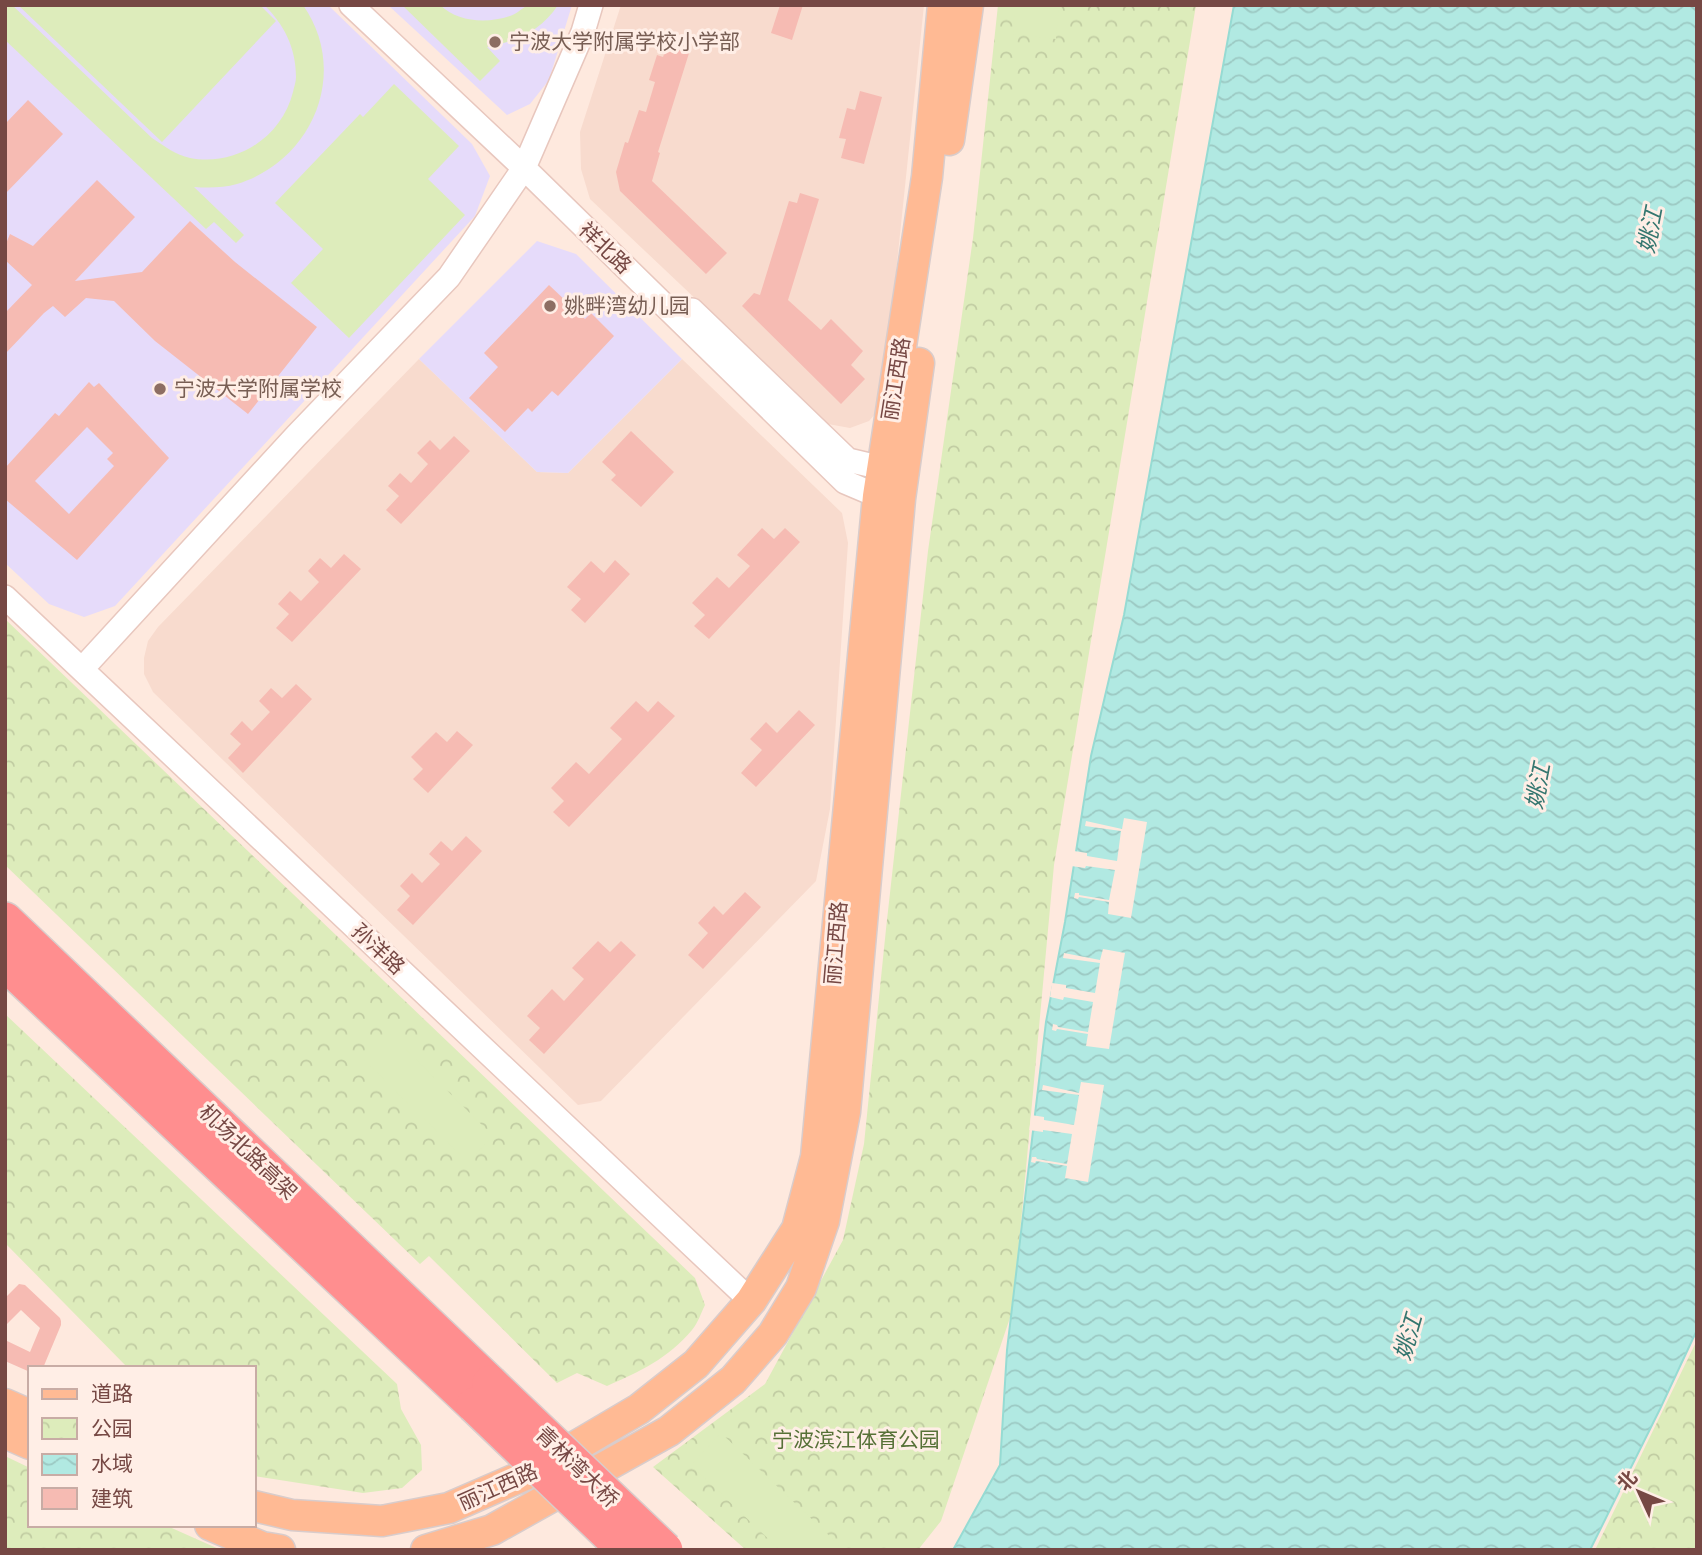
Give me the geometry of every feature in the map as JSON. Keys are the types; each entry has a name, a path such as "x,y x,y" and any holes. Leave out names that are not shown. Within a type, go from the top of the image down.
{"highway":[{"name":"机场北路高架","path":"5,920 482,1394"},
{"name":"机场北路高架","path":"5,963 482,1394"},
{"name":"青林湾大桥","path":"482,1394 625,1550"},
{"name":"青林湾大桥","path":"482,1394 665,1550"}],"main road":[{"name":"丽江西路","path":"256,1506 292,1515 382,1521 449,1508 534,1471 639,1409 696,1364 751,1301 797,1229 816,1157 927,177 943,5"},
{"name":"丽江西路","path":"426,1550 492,1530 668,1431 733,1380 773,1334 801,1288 824,1222 845,1112 891,484 968,5"},
{"path":"5,1404 28,1414"},
{"path":"5,1433 28,1443"},
{"path":"215,1527 262,1547 280,1550"}],"street":[{"name":"祥北路","path":"351,5 527,162 848,460 891,484"},
{"name":"祥北路","path":"368,5 527,162"},
{"path":"82,669 296,436 449,277 527,162 583,32 591,5"},
{"name":"孙洋路","path":"5,597 751,1301"}],"shaded area":[{"name":"宁波大学附属学校","path":"5,5 328,5 472,144 490,176 475,216 115,606 84,617 49,604 5,563"},
{"name":"宁波大学附属学校小学部","path":"388,5 572,5 549,80 530,104 507,115"},
{"path":"621,5 924,5 882,406 869,421 850,428 828,424 590,199 581,169 580,132"},
{"name":"姚畔湾幼儿园","path":"537,241 576,254 682,359 568,473 537,472 419,359"},
{"path":"419,359 537,472 568,473 682,359 842,513 848,543 830,809 816,881 601,1101 578,1105 153,692 144,674 148,641 158,627"}],"green space":[{"path":"5,5 12,5 152,138 180,155 207,160 240,153 268,135 279,123 296,79 294,56 288,37 264,5 303,5 317,31 323,58 323,85 316,111 304,135 286,156 264,172 237,184 194,187 244,235 236,243 214,222 206,229 5,40"},
{"path":"18,5 260,5 276,21 162,142"},
{"path":"402,5 440,5 455,15 482,21 510,16 529,5 558,5 544,22 527,34 487,47 500,61 480,81"},
{"name":"宁波滨江体育公园","path":"998,5 1196,5 1054,865 1013,1309 941,1521 918,1550 746,1550 653,1467 765,1384 843,1240 864,1144 928,551 973,238"},
{"path":"1016,5 1059,5 1056,39 1013,34"},
{"path":"394,84 459,146 428,179 465,215 349,338 291,283 323,249 275,203 360,114 363,117"},
{"path":"5,619 695,1278 705,1305 692,1330 674,1349 653,1363 607,1386 577,1373 557,1383 429,1256 420,1264 5,865"},
{"path":"5,1014 397,1384 401,1409 421,1445 422,1470 402,1488 363,1493 256,1476 256,1366 126,1366 5,1243"},
{"path":"390,1034 493,1136 468,1162 364,1060"},
{"path":"1697,1340 1697,1550 1595,1550"},
{"path":"721,1433 839,1545 835,1550 780,1550 691,1465"},
{"path":"5,1456 28,1467 28,1527 169,1527 221,1550 5,1550"}],"water":[{"name":"姚江","path":"1234,5 1697,5 1697,1330 1590,1550 953,1550 1000,1465 1007,1350 1046,1022 1091,756 1124,615"}],"pier":[{"path":"1124,818 1147,822 1131,918 1108,914 1109,902 1074,898 1075,893 1079,893 1109,900 1115,870 1071,866 1074,851 1117,861 1121,831 1085,826 1086,821 1122,829"},
{"path":"1103,949 1125,953 1109,1049 1086,1046 1088,1034 1052,1030 1053,1024 1088,1032 1093,1002 1050,997 1052,983 1095,993 1100,963 1063,958 1064,953 1100,960"},
{"path":"1081,1082 1104,1085 1088,1182 1065,1178 1067,1166 1031,1162 1032,1157 1036,1157 1067,1164 1072,1134 1029,1130 1031,1115 1074,1125 1079,1095 1042,1090 1043,1085 1079,1093"}],"building":[{"path":"780,5 803,5 792,40 771,33"},
{"path":"668,43 690,50 658,152 660,153 652,181 727,253 706,274 620,191 616,172 639,110 646,112 655,82 649,80 657,55 663,57"},
{"path":"860,91 882,97 864,164 841,158 846,139 839,138 847,108 855,110"},
{"path":"28,100 63,134 5,194 5,124"},
{"path":"97,180 135,217 75,281 142,272 190,221 235,262 317,327 248,414 155,341 114,301 86,298 65,317 53,306 5,354 5,313 32,285 5,260 5,246 10,234 33,246"},
{"path":"800,193 819,199 788,300 821,330 831,319 863,351 851,365 865,379 841,404 742,306 754,293 760,295 789,201 797,203"},
{"path":"549,285 585,319 591,313 614,336 558,396 552,391 532,412 528,408 505,432 469,398 498,367 484,353"},
{"path":"89,382 94,387 99,383 169,458 77,560 5,499 5,468 55,413 59,416","holes":["87,427 113,453 107,459 114,466 69,514 35,481"]},
{"path":"631,431 674,472 641,507 611,480 616,475 602,462"},
{"path":"454,436 470,451 401,524 386,510 399,496 388,486 400,473 411,483 428,464 417,453 430,440 440,450"},
{"path":"762,528 774,539 785,528 800,542 709,639 694,626 705,615 692,603 717,577 729,588 750,566 737,555"},
{"path":"344,554 361,569 292,642 276,628 289,614 278,604 290,591 301,601 319,582 308,571 320,558 331,568"},
{"path":"615,560 630,574 585,623 571,610 581,599 567,587 591,561 604,573"},
{"path":"296,684 312,699 243,773 228,758 241,744 230,734 242,721 252,731 270,712 259,701 271,688 282,698"},
{"path":"636,701 648,712 658,701 675,716 569,827 553,812 564,801 551,788 576,762 589,774 622,739 610,728"},
{"path":"799,710 815,725 756,787 741,773 762,750 750,739 766,722 777,733"},
{"path":"457,731 473,745 428,793 413,779 423,769 411,757 436,732 447,742"},
{"path":"466,836 482,851 413,925 397,910 410,896 400,886 412,873 422,883 440,864 429,854 441,841 452,851"},
{"path":"745,892 761,907 703,969 688,955 708,933 698,923 714,906 723,915"},
{"path":"598,941 610,952 621,941 636,955 544,1054 529,1040 540,1028 527,1016 552,989 564,1001 584,979 572,968"},
{"path":"19,1284 25,1285 60,1318 61,1325 44,1366 28,1366 28,1371 5,1361 5,1340 30,1352 40,1328 21,1310 5,1326 5,1298"}],"place":[{"name":"宁波大学附属学校小学部","path":"495,42"},
{"name":"姚畔湾幼儿园","path":"550,306"},
{"name":"宁波大学附属学校","path":"160,389"}]}
